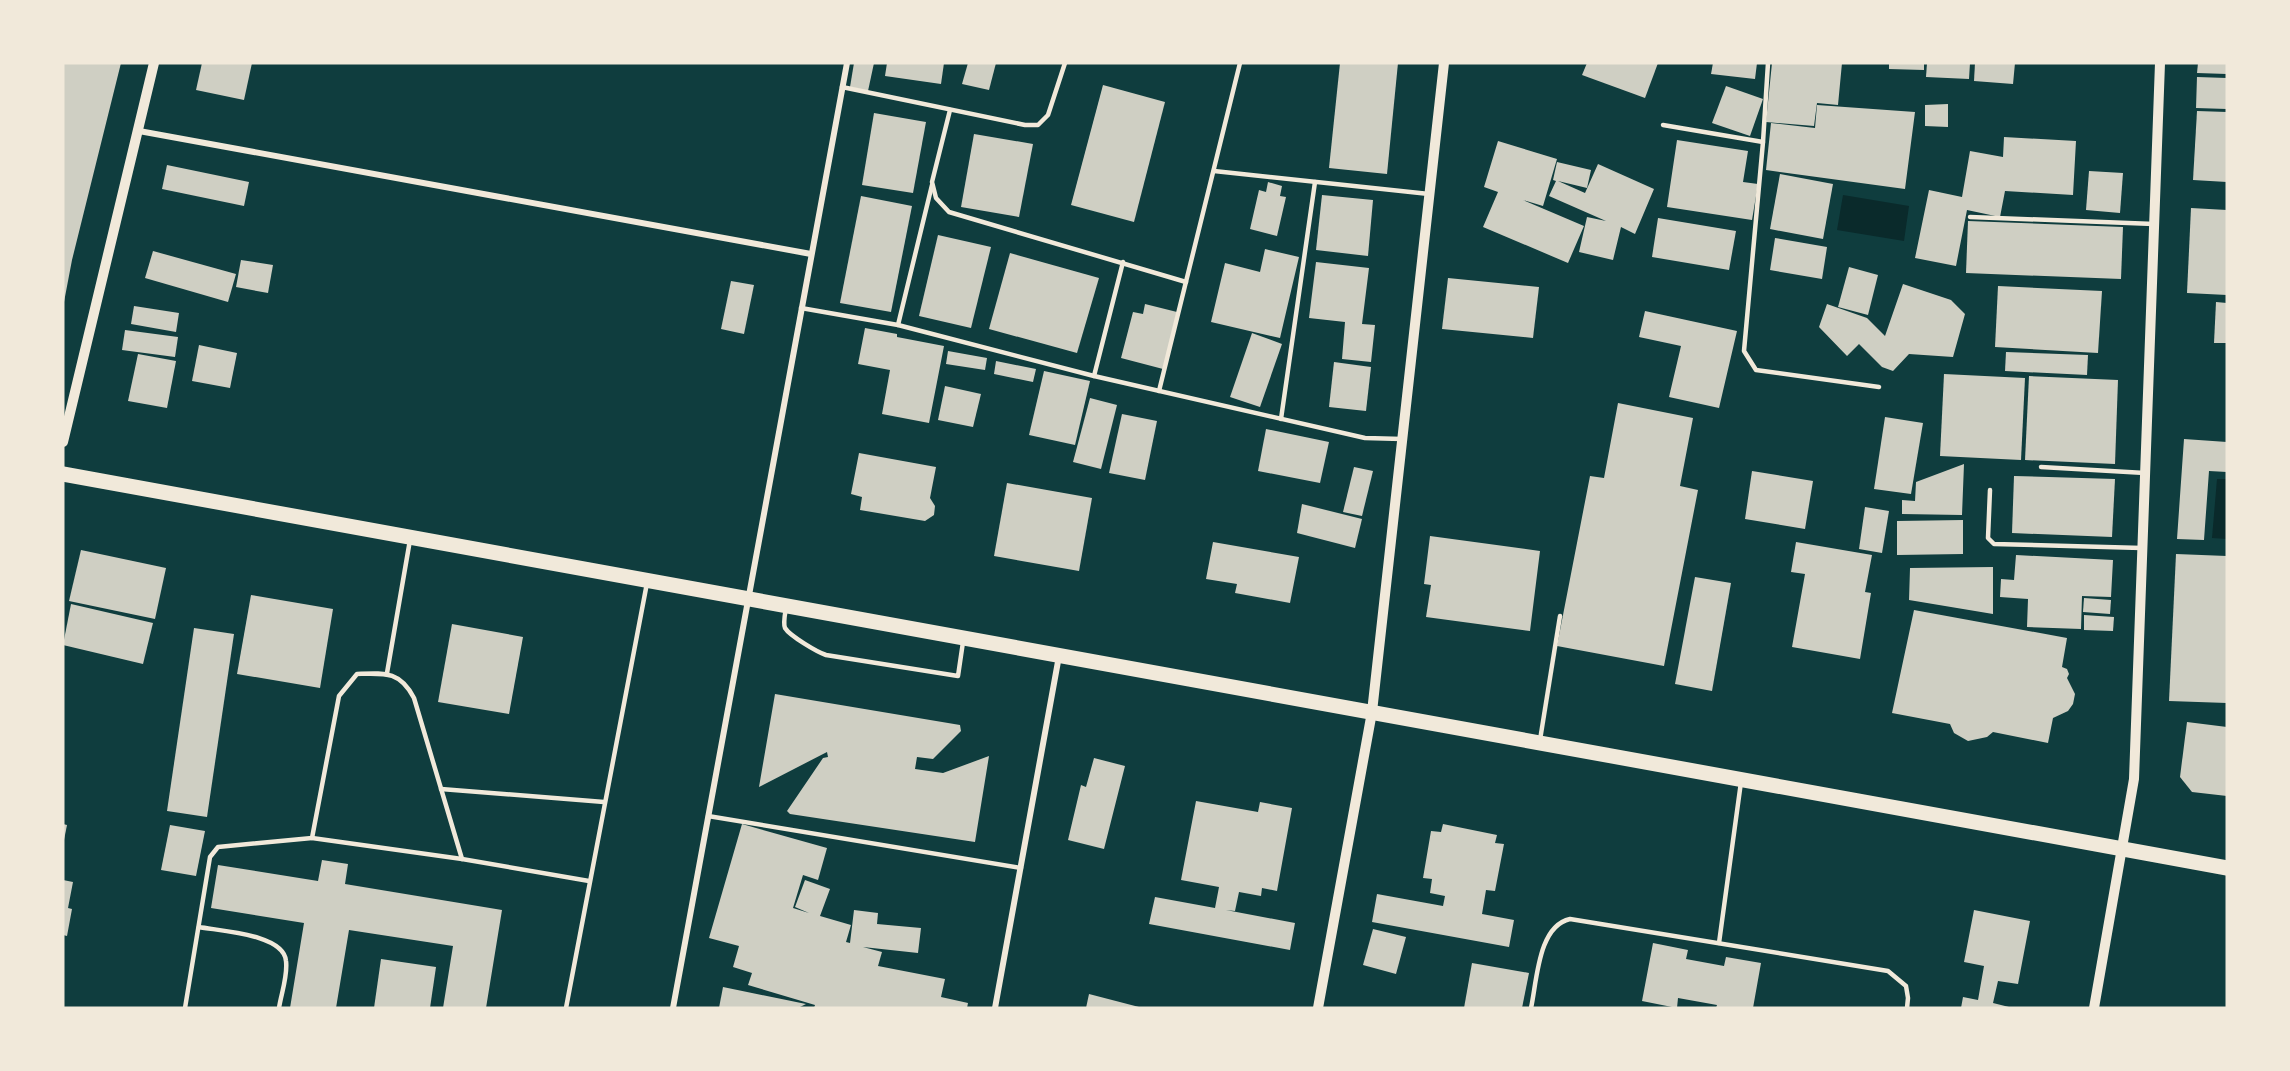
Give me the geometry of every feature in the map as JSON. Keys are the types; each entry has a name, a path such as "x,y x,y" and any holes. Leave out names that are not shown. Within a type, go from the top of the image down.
{"main road":[{"path":"63,474 2227,868"}],"street":[{"path":"63,442 154,63"},
{"path":"673,1008 847,63"},
{"path":"1318,1008 1372,712 1444,63"},
{"path":"2094,1008 2134,779 2160,63"},
{"path":"139,131 811,254"},
{"path":"995,1008 1059,655"}],"lane":[{"path":"842,87 1025,125 1038,125 1048,115 1065,63"},
{"path":"1159,391 1240,63"},
{"path":"1768,63 1744,351 1756,370 1879,387"},
{"path":"898,325 950,110"},
{"path":"1663,125 1763,142"},
{"path":"1214,171 1430,194"},
{"path":"932,182 936,198 949,213 1186,282"},
{"path":"1281,419 1315,182"},
{"path":"1970,217 2154,224"},
{"path":"1094,376 1123,262"},
{"path":"801,309 898,325 1094,376 1365,438 1402,439"},
{"path":"2041,467 2145,473"},
{"path":"1990,490 1988,538 1994,544 2142,548"},
{"path":"387,673 411,537"},
{"path":"566,1008 647,580"},
{"path":"786,606 784,624 787,630 816,651 826,655 958,676 964,638"},
{"path":"1539,742 1560,616"},
{"path":"312,838 339,696 357,674 387,673 408,684 414,698 462,859"},
{"path":"1719,943 1742,779"},
{"path":"441,789 604,802"},
{"path":"708,816 1021,868"},
{"path":"185,1008 210,857 218,847 312,838 462,859 590,881"},
{"path":"1531,1008 1543,947 1550,931 1563,920 1570,919 1888,971 1906,986 1908,998 1906,1008"},
{"path":"199,927 265,939 281,950 287,963 279,1008"}],"water":[{"path":"1843,195 1909,206 1904,241 1837,230"},
{"path":"2217,479 2227,479 2227,539 2212,538"}],"building":[{"path":"63,63 121,63 72,260 64,302"},
{"path":"202,63 252,63 244,100 196,90"},
{"path":"854,63 874,63 868,91 850,87"},
{"path":"887,63 944,63 941,84 885,76"},
{"path":"968,63 996,63 989,90 962,84"},
{"path":"1340,63 1398,63 1387,174 1329,168"},
{"path":"1587,63 1658,63 1645,98 1582,75"},
{"path":"1713,63 1757,63 1755,79 1711,74"},
{"path":"1772,63 1842,63 1838,105 1817,103 1814,126 1766,122"},
{"path":"1889,63 1924,63 1924,70 1889,69"},
{"path":"1927,63 1970,63 1969,79 1926,77"},
{"path":"1975,63 2015,63 2013,84 1974,81"},
{"path":"2198,63 2227,63 2227,74 2197,73"},
{"path":"2197,77 2227,78 2227,109 2196,108"},
{"path":"1103,85 1165,102 1134,222 1071,205"},
{"path":"1726,86 1763,99 1750,136 1712,123"},
{"path":"1948,104 1948,127 1925,126 1925,105"},
{"path":"1817,105 1915,112 1905,189 1766,170 1771,123 1815,128"},
{"path":"2197,111 2227,112 2227,182 2193,180"},
{"path":"874,113 926,122 913,193 862,185"},
{"path":"974,134 1033,144 1019,217 961,207"},
{"path":"2004,137 2076,141 2073,195 2005,191 2000,217 1967,210 1956,266 1915,258 1929,190 1962,197 1970,151 2003,157"},
{"path":"1677,140 1748,151 1743,182 1758,184 1752,220 1667,207"},
{"path":"1498,141 1557,159 1543,206 1523,200 1584,226 1568,263 1483,227 1498,192 1484,187"},
{"path":"1557,162 1591,170 1587,188 1558,181 1585,193 1598,164 1654,189 1635,234 1621,227 1613,260 1579,252 1587,217 1606,221 1549,196 1556,181 1553,180"},
{"path":"167,165 249,182 244,206 162,189"},
{"path":"2089,171 2123,173 2120,213 2086,210"},
{"path":"1780,174 1833,184 1823,239 1770,229"},
{"path":"1268,182 1282,186 1280,196 1286,197 1277,236 1250,229 1259,190 1266,192"},
{"path":"1322,195 1373,200 1368,256 1316,250"},
{"path":"861,196 912,206 891,312 840,303"},
{"path":"2191,208 2227,210 2227,295 2187,293"},
{"path":"1658,218 1736,231 1729,270 1652,257"},
{"path":"1968,221 2123,227 2121,279 1966,273"},
{"path":"938,235 991,247 971,328 919,316"},
{"path":"1775,238 1827,247 1822,279 1770,270"},
{"path":"1265,249 1299,257 1280,338 1211,322 1225,263 1260,272"},
{"path":"153,251 236,274 228,302 145,278"},
{"path":"1010,253 1099,278 1077,353 989,329"},
{"path":"241,260 273,265 268,293 236,287"},
{"path":"1316,262 1369,268 1362,324 1375,325 1371,362 1342,359 1345,322 1309,318"},
{"path":"1849,267 1878,275 1868,315 1838,307"},
{"path":"1448,278 1539,287 1533,338 1442,329"},
{"path":"731,281 754,285 744,334 721,329"},
{"path":"1903,284 1951,300 1965,314 1953,357 1909,354 1893,371 1882,367 1859,344 1847,356 1819,327 1827,304 1867,318 1885,336"},
{"path":"1998,286 2102,291 2098,353 1995,347"},
{"path":"2216,302 2227,303 2227,343 2214,343"},
{"path":"1145,304 1177,312 1163,369 1121,358 1133,312 1143,314"},
{"path":"134,306 179,313 176,332 131,324"},
{"path":"1645,311 1737,331 1719,408 1669,397 1681,346 1639,337"},
{"path":"865,328 944,346 929,423 882,414 890,370 858,364"},
{"path":"125,330 178,337 175,357 122,350"},
{"path":"1252,333 1282,344 1260,407 1230,397"},
{"path":"199,345 237,353 230,388 192,381"},
{"path":"948,351 987,358 985,370 946,364"},
{"path":"2006,352 2088,355 2087,375 2005,371"},
{"path":"138,354 176,361 167,408 128,401"},
{"path":"996,361 1036,369 1033,382 994,374"},
{"path":"1334,362 1371,367 1366,411 1329,407"},
{"path":"1044,371 1090,381 1075,445 1029,435"},
{"path":"1944,374 2025,378 2021,460 1940,456"},
{"path":"2029,376 2118,380 2115,464 2025,460"},
{"path":"945,386 981,394 973,427 938,420"},
{"path":"1090,398 1117,405 1101,469 1073,462"},
{"path":"1618,403 1693,418 1680,486 1698,490 1664,666 1557,646 1590,476 1604,478"},
{"path":"1122,414 1157,421 1145,480 1109,473"},
{"path":"1885,417 1923,423 1911,494 1874,489"},
{"path":"1266,429 1329,442 1320,483 1258,471"},
{"path":"2184,439 2227,442 2227,472 2209,471 2204,540 2177,539"},
{"path":"859,453 936,467 930,498 935,506 934,515 925,521 860,510 862,497 851,494"},
{"path":"1964,464 1962,515 1902,514 1902,500 1915,501 1916,482"},
{"path":"1354,467 1373,471 1362,516 1343,512"},
{"path":"1752,471 1813,481 1805,529 1745,519"},
{"path":"2014,476 2115,479 2112,537 2012,533"},
{"path":"1007,483 1092,498 1079,571 994,556"},
{"path":"1302,504 1362,519 1355,548 1297,533"},
{"path":"1865,507 1889,511 1882,553 1859,549"},
{"path":"1963,520 1963,554 1897,555 1897,521"},
{"path":"1430,536 1540,551 1530,631 1426,617 1431,585 1424,584"},
{"path":"1213,542 1299,557 1290,603 1235,593 1237,584 1206,579"},
{"path":"1796,542 1872,555 1865,592 1871,593 1860,659 1792,647 1805,574 1791,572"},
{"path":"81,550 166,568 155,619 69,601"},
{"path":"2176,554 2227,556 2227,703 2169,701"},
{"path":"2016,555 2113,560 2111,597 2082,596 2081,629 2027,627 2028,599 2000,597 2001,579 2014,580"},
{"path":"1993,567 1993,614 1909,600 1910,568"},
{"path":"1695,577 1731,583 1712,691 1675,684"},
{"path":"251,595 333,609 320,688 237,674"},
{"path":"2084,598 2111,600 2110,614 2083,612"},
{"path":"71,604 153,623 143,664 63,645"},
{"path":"1914,610 2067,638 2062,667 2067,669 2069,674 2067,678 2075,694 2073,704 2068,711 2053,718 2048,743 1993,732 1987,737 1968,741 1954,733 1950,724 1892,713"},
{"path":"2084,615 2114,617 2113,631 2084,630"},
{"path":"452,624 523,637 509,714 438,702"},
{"path":"194,628 234,634 207,817 167,811"},
{"path":"775,694 960,725 961,731 933,759 917,757 915,769 943,773 989,756 975,842 790,814 787,811 823,758 828,757 827,752 759,787"},
{"path":"2187,722 2227,727 2227,796 2192,792 2180,777"},
{"path":"1094,758 1125,766 1104,849 1068,840 1081,785 1086,787"},
{"path":"1196,801 1258,812 1260,802 1292,808 1277,891 1262,888 1261,896 1239,892 1235,911 1226,910 1295,923 1290,950 1149,924 1155,897 1215,908 1219,887 1181,880"},
{"path":"63,824 67,825 64,840 63,840"},
{"path":"742,824 827,848 818,880 803,875 793,908 809,913 795,907 805,880 830,889 820,916 851,925 846,942 850,943 854,910 878,913 877,924 921,928 918,953 863,947 882,952 878,966 945,979 941,997 968,1003 967,1008 814,1008 815,1005 748,985 752,973 733,967 739,946 709,938"},
{"path":"1443,824 1497,835 1495,843 1504,844 1495,891 1486,890 1482,914 1514,920 1509,947 1372,922 1377,894 1443,906 1445,896 1430,893 1432,879 1423,878 1431,831 1441,832"},
{"path":"170,825 205,831 196,876 161,870"},
{"path":"322,860 348,864 345,884 502,910 486,1008 443,1008 453,946 349,930 336,1008 290,1008 304,923 211,908 218,865 318,881"},
{"path":"63,880 73,882 68,908 72,909 67,936 63,935"},
{"path":"1974,910 2030,921 2018,984 1998,981 1993,1003 2013,1008 1961,1008 1963,997 1978,1000 1984,966 1964,962"},
{"path":"1373,929 1406,937 1396,974 1363,965"},
{"path":"1653,943 1688,950 1686,959 1724,966 1726,957 1761,963 1753,1008 1716,1008 1717,1005 1678,998 1677,1008 1642,1001"},
{"path":"381,959 436,967 430,1008 374,1008"},
{"path":"1472,963 1529,973 1522,1008 1464,1008"},
{"path":"723,987 806,1004 798,1008 719,1008"},
{"path":"1089,994 1139,1007 1139,1008 1086,1008"}]}
